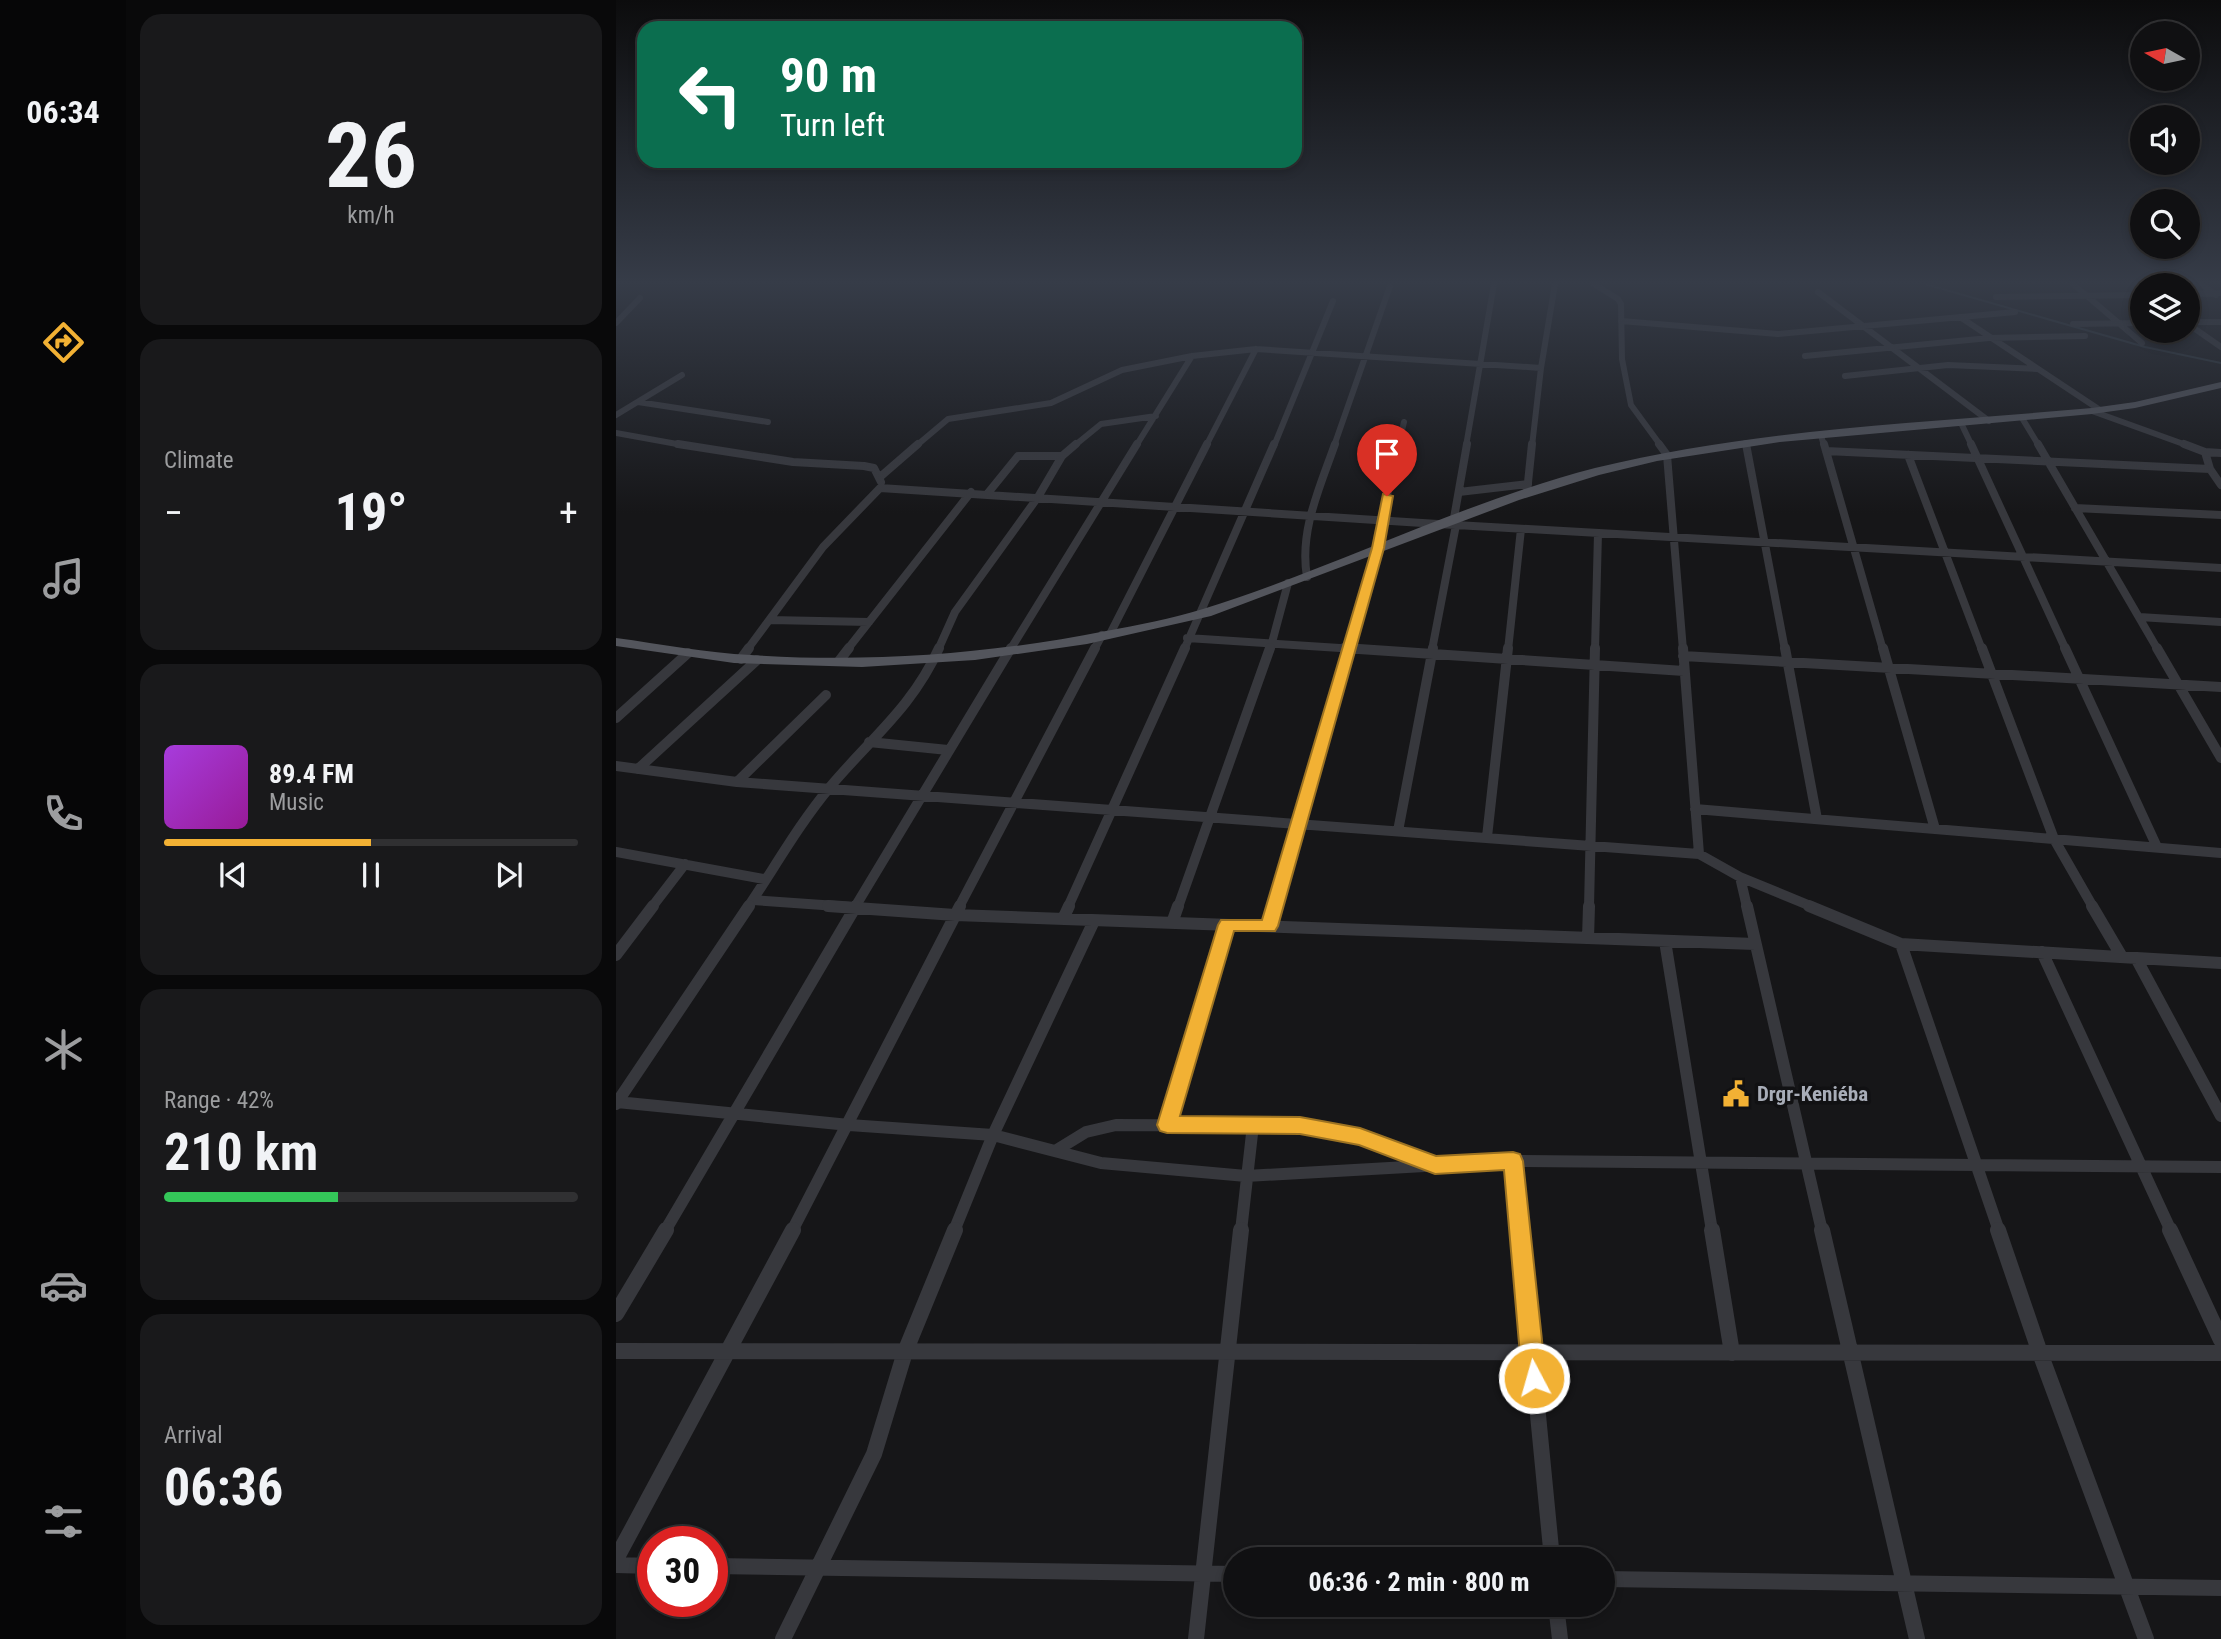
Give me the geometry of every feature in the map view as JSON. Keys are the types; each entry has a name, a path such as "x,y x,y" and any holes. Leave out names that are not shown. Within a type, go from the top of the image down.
{"main road":[{"path":"616,642 757,660 934,659 1008,652 1198,615 1307,577 1438,524 1455,522 1527,488 1667,455 1821,435 2096,410 2161,400 2221,385"}],"street":[{"path":"880,477 948,419 1051,403 1122,370 1170,360"},
{"path":"616,1314 948,750 1189,360"},
{"path":"616,1559 849,1125 955,915 1250,360"},
{"path":"1063,919 1187,638 1247,511 1307,360"},
{"path":"1307,577 1303,555 1310,516 1364,360"},
{"path":"1435,360 1541,368"},
{"path":"1398,831 1432,654 1481,360"},
{"path":"1459,492 1527,488 1542,360"},
{"path":"1622,360 1631,405 1667,455 1699,854"},
{"path":"1909,360 1989,421"},
{"path":"2024,360 2096,410 2205,452 2221,453"},
{"path":"1845,376 1948,365 2037,369"},
{"path":"616,415 682,375"},
{"path":"638,402 768,422"},
{"path":"1156,416 1101,424 1062,456 1038,496 955,612 915,694 829,788 764,879 753,900 617,1103 849,1125 993,1135 1101,1163 1246,1176 1513,1161 2221,1167"},
{"path":"2022,418 2221,758"},
{"path":"1269,926 1378,548 1381,521 1404,422"},
{"path":"1961,423 2157,848"},
{"path":"616,433 730,454 799,462 860,464 874,468 880,477 880,488"},
{"path":"1821,435 1935,829"},
{"path":"1746,443 1817,819"},
{"path":"1826,451 2210,469"},
{"path":"2205,452 2210,469 2221,485"},
{"path":"1908,455 2054,839 2122,957"},
{"path":"988,493 1018,456 1062,456"},
{"path":"741,659 856,509 880,488 1038,496 1438,524"},
{"path":"839,661 971,492"},
{"path":"2075,508 2221,515"},
{"path":"1455,522 1521,529 2221,568"},
{"path":"1487,837 1521,529"},
{"path":"1588,938 1598,533"},
{"path":"1172,923 1272,644 1288,583"},
{"path":"2139,617 2221,622"},
{"path":"770,620 869,622"},
{"path":"1187,638 1684,671"},
{"path":"616,718 688,653"},
{"path":"1683,656 2221,687"},
{"path":"638,769 757,660"},
{"path":"737,782 826,695"},
{"path":"869,742 948,750"},
{"path":"616,766 737,782 1210,815 1699,854 1740,877 1901,944 2221,963"},
{"path":"1695,808 2221,853"},
{"path":"616,852 764,879"},
{"path":"616,955 685,864"},
{"path":"1740,877 1917,1639"},
{"path":"753,900 955,915 1755,944"},
{"path":"783,1639 874,1454 905,1352 993,1135 1094,921"},
{"path":"1167,1125 1227,925"},
{"path":"1665,941 1732,1353"},
{"path":"1901,944 2040,1353 2146,1639"},
{"path":"2042,953 2221,1340"},
{"path":"2136,958 2221,1116"},
{"path":"1055,1151 1086,1132 1116,1125 1300,1126 1360,1136 1435,1165"},
{"path":"1196,1639 1252,1125"},
{"path":"1513,1161 1551,1547"},
{"path":"616,1352 2221,1353"},
{"path":"616,1565 637,1566"},
{"path":"728,1566 1223,1574"},
{"path":"1615,1580 2221,1588"},
{"path":"1557,1617 1560,1639"}],"waterway":[{"path":"2209,360 2221,363"}],"place":[{"name":"Drgr-Keniéba","path":"1736,1094"}],"route":[{"path":"1387,496 1378,548 1269,926 1227,925 1167,1125 1300,1126 1360,1136 1435,1165 1513,1161 1534,1378"}]}
